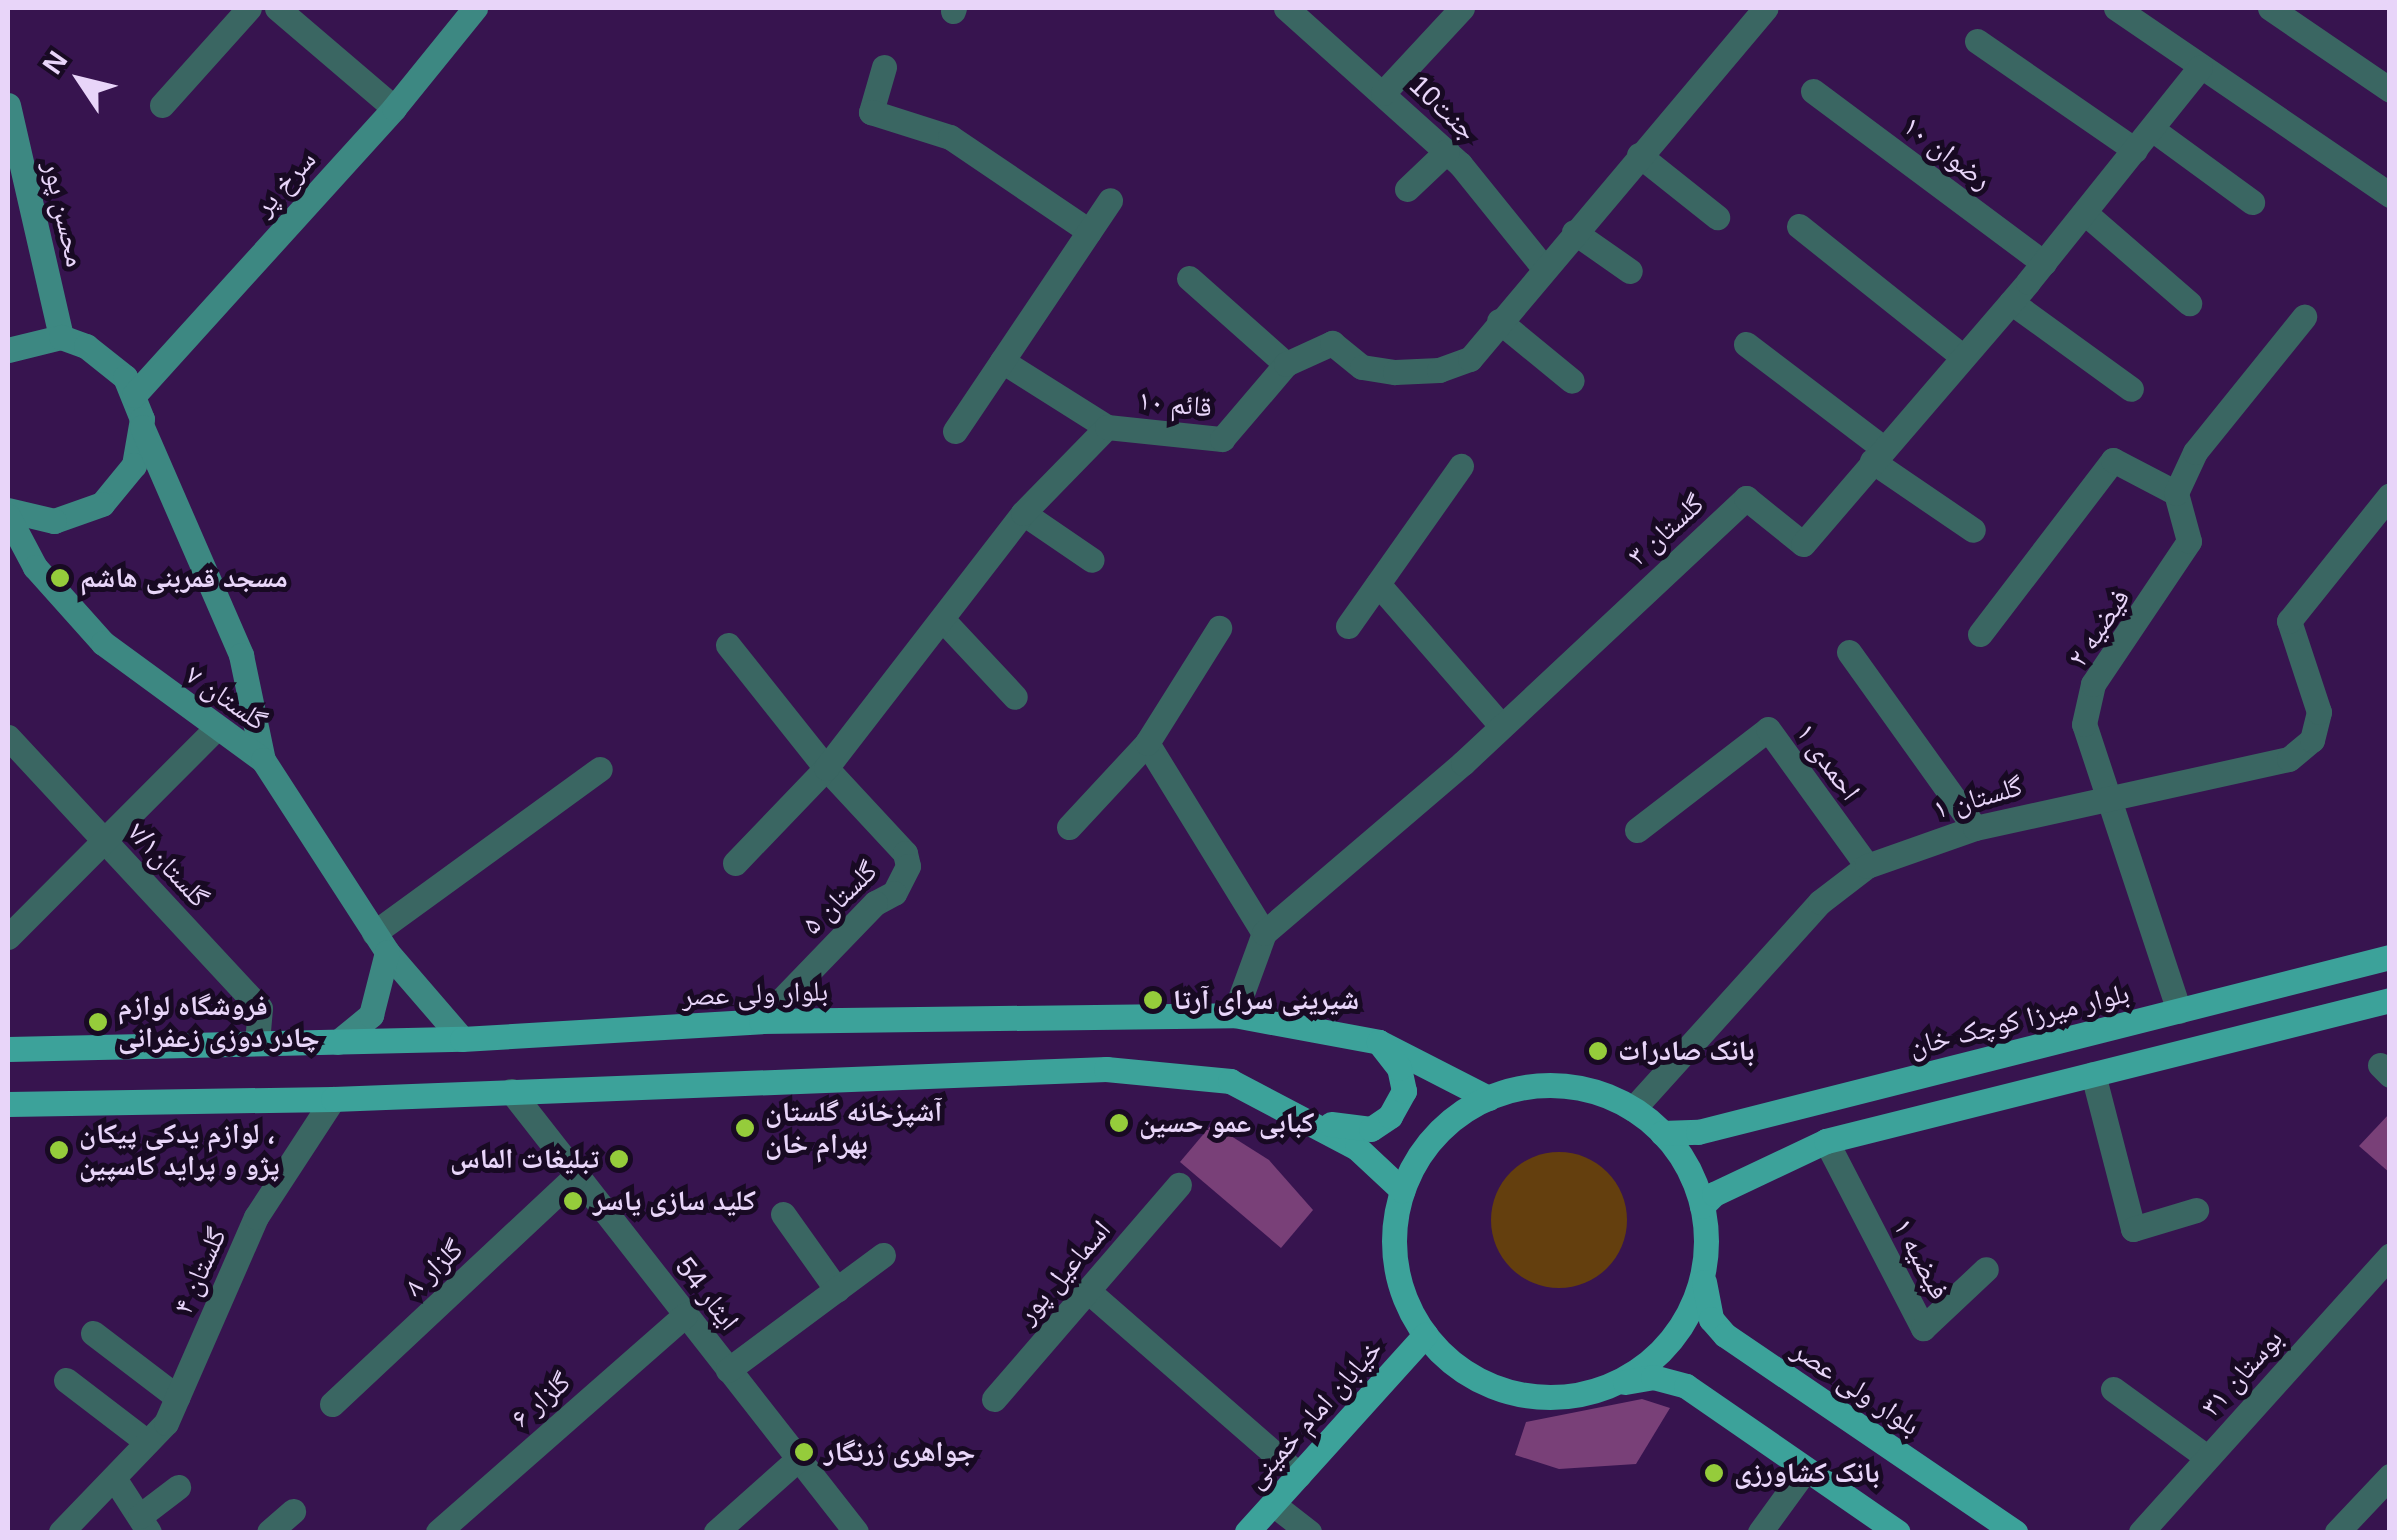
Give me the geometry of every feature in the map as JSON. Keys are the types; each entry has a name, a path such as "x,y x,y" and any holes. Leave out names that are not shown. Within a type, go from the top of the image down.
{"main road":[{"name":"سرخ پر","path":"134,395 394,108 476,8"},
{"name":"محسن پور","path":"8,105 61,337"},
{"path":"8,350 61,337 111,362 134,395 141,424 241,655 262,760"},
{"path":"8,513 54,521 102,504 134,464 141,424"},
{"name":"گلستان ۷","path":"8,513 35,567 103,643 262,760 380,942 462,1039"},
{"path":"338,1042 371,1015 380,942"},
{"name":"بلوار میرزا کوچک خان","path":"1662,1133 1698,1132 2390,958"},
{"path":"1702,1206 1714,1194 1826,1141 2390,1000"},
{"name":"بلوار ولی عصر","path":"8,1049 462,1039 761,1022 1234,1015 1292,1021 1379,1042 1488,1098"},
{"path":"1311,1119 1371,1129 1390,1116 1404,1090 1398,1068 1379,1042"},
{"path":"8,1104 334,1098 1106,1069 1230,1081 1311,1119 1357,1148 1402,1190"},
{"path":"1610,1385 1646,1363 1676,1332 1703,1268 1702,1206 1686,1164 1662,1133 1633,1110 1567,1086 1524,1087 1488,1098 1433,1138 1402,1190 1394,1234 1398,1277 1425,1335 1460,1369 1512,1393 1568,1396 1653,1378 1686,1386 1898,1532"},
{"name":"بلوار ولی عصر","path":"1703,1268 1707,1308 1724,1334 2014,1532"},
{"name":"خیابان امام خمینی","path":"1248,1532 1425,1335"}],"street":[{"path":"162,106 250,8"},
{"path":"277,8 394,108"},
{"name":"جنت10","path":"1286,8 1446,152 1544,268"},
{"path":"1383,92 1462,8"},
{"name":"قائم ۱۰","path":"735,863 826,768 1023,513 1108,426 1222,439 1286,364 1332,343 1362,367 1440,370 1470,358 1638,154 1766,8"},
{"path":"2116,8 2390,195"},
{"path":"2270,8 2390,90"},
{"path":"1977,41 2135,150"},
{"name":"گلستان ۳","path":"1234,1015 1264,932 1463,763 1500,723 1746,498 1802,544 2044,263 2200,66"},
{"path":"884,67 870,112 950,137 1089,232"},
{"name":"رضوان ۱۰","path":"1813,91 2044,263"},
{"path":"2152,128 2252,202"},
{"path":"1406,189 1446,152"},
{"path":"1638,154 1717,217"},
{"path":"955,431 1110,200"},
{"path":"2084,213 2189,302"},
{"path":"1800,226 1963,357"},
{"path":"1574,232 1630,271"},
{"path":"1189,278 1286,364"},
{"path":"2011,302 2131,389"},
{"path":"1980,634 2114,460 2176,493 2195,452 2304,317"},
{"path":"1500,321 1572,381"},
{"path":"1746,344 1973,530"},
{"path":"1002,361 1108,426"},
{"path":"1348,626 1461,466"},
{"name":"فیضیه ۲","path":"2176,493 2189,542 2093,684 2084,724 2104,795 2179,1011"},
{"name":"گلستان ۱","path":"1633,1110 1820,902 1867,866 1975,828 2104,795 2289,759 2312,740 2319,712 2290,621 2390,495"},
{"path":"1023,513 1092,560"},
{"path":"1378,584 1500,723"},
{"path":"943,620 1015,698"},
{"path":"1069,827 1147,743 1219,628"},
{"path":"728,645 826,768"},
{"path":"1849,652 1975,828"},
{"path":"8,938 107,843 215,729"},
{"name":"احمدی ۱","path":"1637,830 1768,729 1867,866"},
{"name":"گلستان۷/۱","path":"8,738 260,1008 257,1044"},
{"path":"1147,743 1264,932"},
{"name":"گلستان ۵","path":"761,1022 875,903 894,893 908,866 905,853 826,768"},
{"path":"380,942 600,769"},
{"path":"2093,1074 2133,1229 2196,1210"},
{"name":"ایثار 54","path":"512,1091 856,1532"},
{"name":"گلستان ۴","path":"61,1532 166,1423 256,1218 334,1098"},
{"name":"فیضیه ۱","path":"1826,1141 1924,1328 1986,1269"},
{"name":"گلزار ۸","path":"332,1404 576,1176"},
{"name":"اسماعیل پور","path":"994,1399 1179,1186"},
{"path":"783,1214 837,1290"},
{"path":"728,1370 883,1255"},
{"name":"بوستان ۳۱","path":"2142,1532 2390,1255"},
{"path":"1088,1291 1299,1474"},
{"name":"گلزار ۶","path":"438,1532 685,1315"},
{"path":"93,1333 177,1398"},
{"path":"66,1380 148,1442"},
{"path":"2113,1389 2207,1457"},
{"path":"716,1532 798,1459"},
{"path":"1760,1532 1806,1469"},
{"path":"2338,1532 2390,1476"},
{"path":"114,1478 144,1524 178,1487"},
{"path":"1273,1504 1309,1532"},
{"path":"269,1532 292,1511"}],"shaded area":[{"path":"1559,1152 1585,1158 1607,1172 1621,1194 1627,1220 1621,1246 1607,1268 1585,1282 1559,1288 1533,1282 1511,1268 1497,1246 1491,1220 1497,1194 1511,1172 1533,1158"}],"building":[{"path":"2390,1113 2390,1173 2359,1146"},
{"path":"1212,1124 1269,1160 1313,1210 1281,1248 1180,1162"},
{"path":"1642,1399 1670,1408 1636,1464 1559,1469 1515,1455 1526,1422"}],"place":[{"name":"مسجد قمربنی هاشم","path":"60,578"},
{"name":"شیرینی سرای آرتا","path":"1153,1000"},
{"name":"فروشگاه لوازم چادر دوزی زعفرانی","path":"98,1022"},
{"name":"بانک صادرات","path":"1598,1051"},
{"name":"کبابی عمو حسین","path":"1119,1123"},
{"name":"آشپزخانه گلستان بهرام خان","path":"745,1128"},
{"name":"لوازم یدکی پیکان ، پژو و پراید کاسپین","path":"59,1150"},
{"name":"تبلیغات الماس","path":"619,1159"},
{"name":"کلید سازی یاسر","path":"573,1201"},
{"name":"جواهری زرنگار","path":"804,1452"},
{"name":"بانک کشاورزی","path":"1714,1473"}]}
